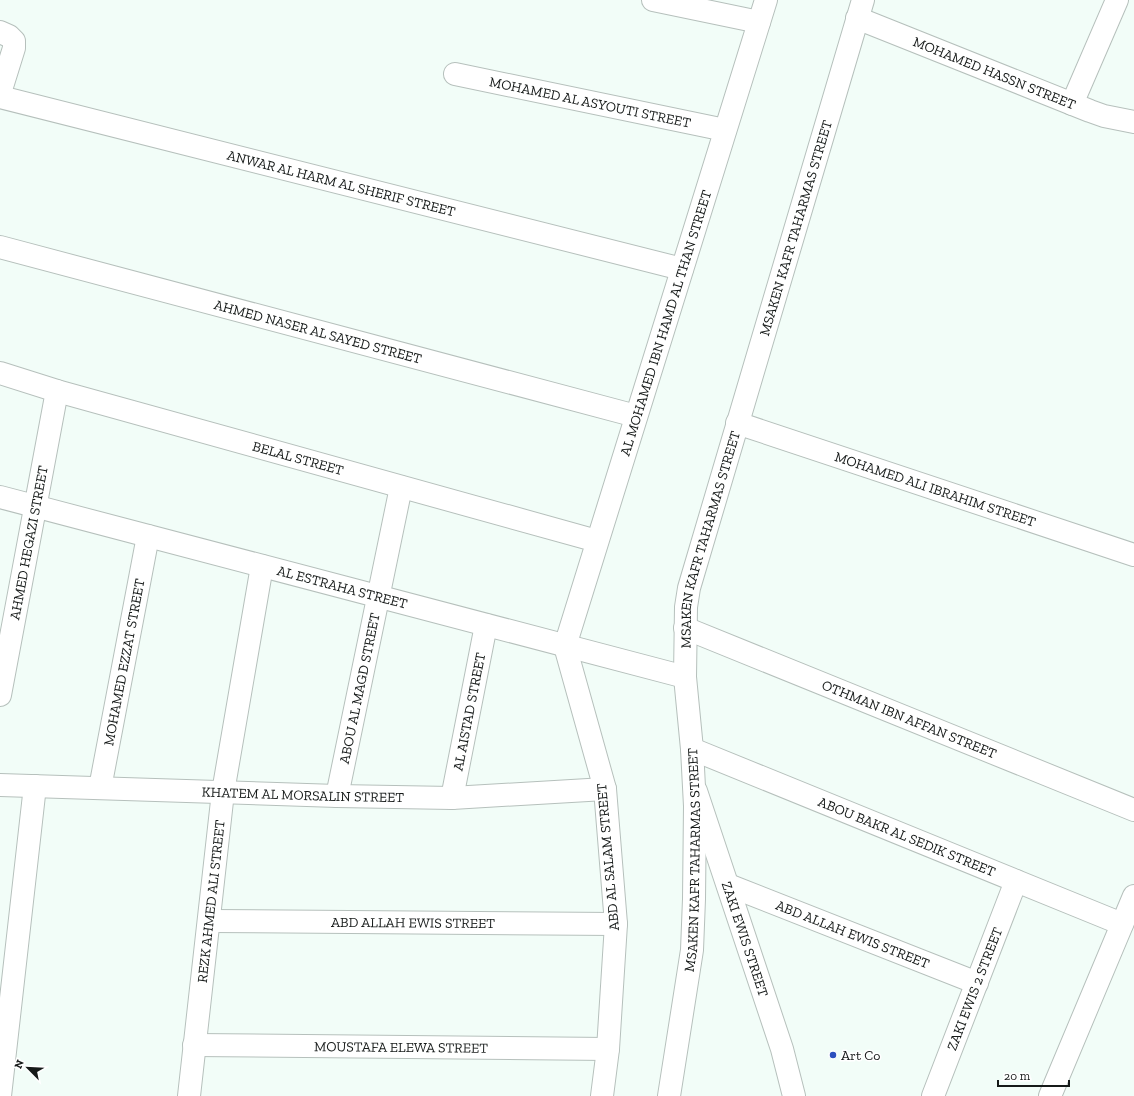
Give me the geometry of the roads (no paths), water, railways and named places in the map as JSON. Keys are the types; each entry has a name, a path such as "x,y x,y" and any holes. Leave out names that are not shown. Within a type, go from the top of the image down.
{"street":[{"path":"653,0 759,22"},
{"name":"AL MOHAMED IBN HAMD AL THAN STREET","path":"565,646 766,0"},
{"path":"1072,104 1117,0"},
{"name":"MOHAMED HASSN STREET","path":"860,9 1072,104 1104,116 1134,122"},
{"name":"MSAKEN KAFR TAHARMAS STREET","path":"668,1096 692,950 695,873 693,782 692,749 685,677 685,628 689,588 860,9"},
{"path":"0,93 14,48 7,36"},
{"name":"MOHAMED AL ASYOUTI STREET","path":"455,74 725,130"},
{"name":"ANWAR AL HARM AL SHERIF STREET","path":"0,97 682,269"},
{"name":"AHMED NASER AL SAYED STREET","path":"0,247 636,416"},
{"name":"BELAL STREET","path":"0,373 57,391 597,541"},
{"name":"AHMED HEGAZI STREET","path":"0,695 57,391"},
{"name":"MOHAMED ALI IBRAHIM STREET","path":"737,423 1134,555"},
{"name":"ABOU AL MAGD STREET","path":"337,796 401,487"},
{"name":"AL ESTRAHA STREET","path":"0,497 685,677"},
{"name":"MOHAMED EZZAT STREET","path":"100,788 148,536"},
{"name":"REZK AHMED ALI STREET","path":"189,1096 223,792 262,566"},
{"name":"AL AISTAD STREET","path":"452,798 486,625"},
{"name":"OTHMAN IBN AFFAN STREET","path":"685,628 1134,810"},
{"name":"ABD AL SALAM STREET","path":"565,646 605,789 616,924 608,1049 602,1096"},
{"name":"ABOU BAKR AL SEDIK STREET","path":"692,749 1122,924"},
{"name":"ZAKI EWIS STREET","path":"693,782 782,1049 794,1096"},
{"name":"KHATEM AL MORSALIN STREET","path":"0,785 337,796 452,798 605,789"},
{"path":"0,1096 35,786"},
{"name":"ZAKI EWIS 2 STREET","path":"933,1096 1016,881"},
{"name":"ABD ALLAH EWIS STREET","path":"728,885 977,983"},
{"path":"1050,1096 1134,896"},
{"name":"ABD ALLAH EWIS STREET","path":"209,921 616,924"},
{"name":"MOUSTAFA ELEWA STREET","path":"194,1045 608,1049"}],"place":[{"name":"Art Co","path":"833,1055"}]}
